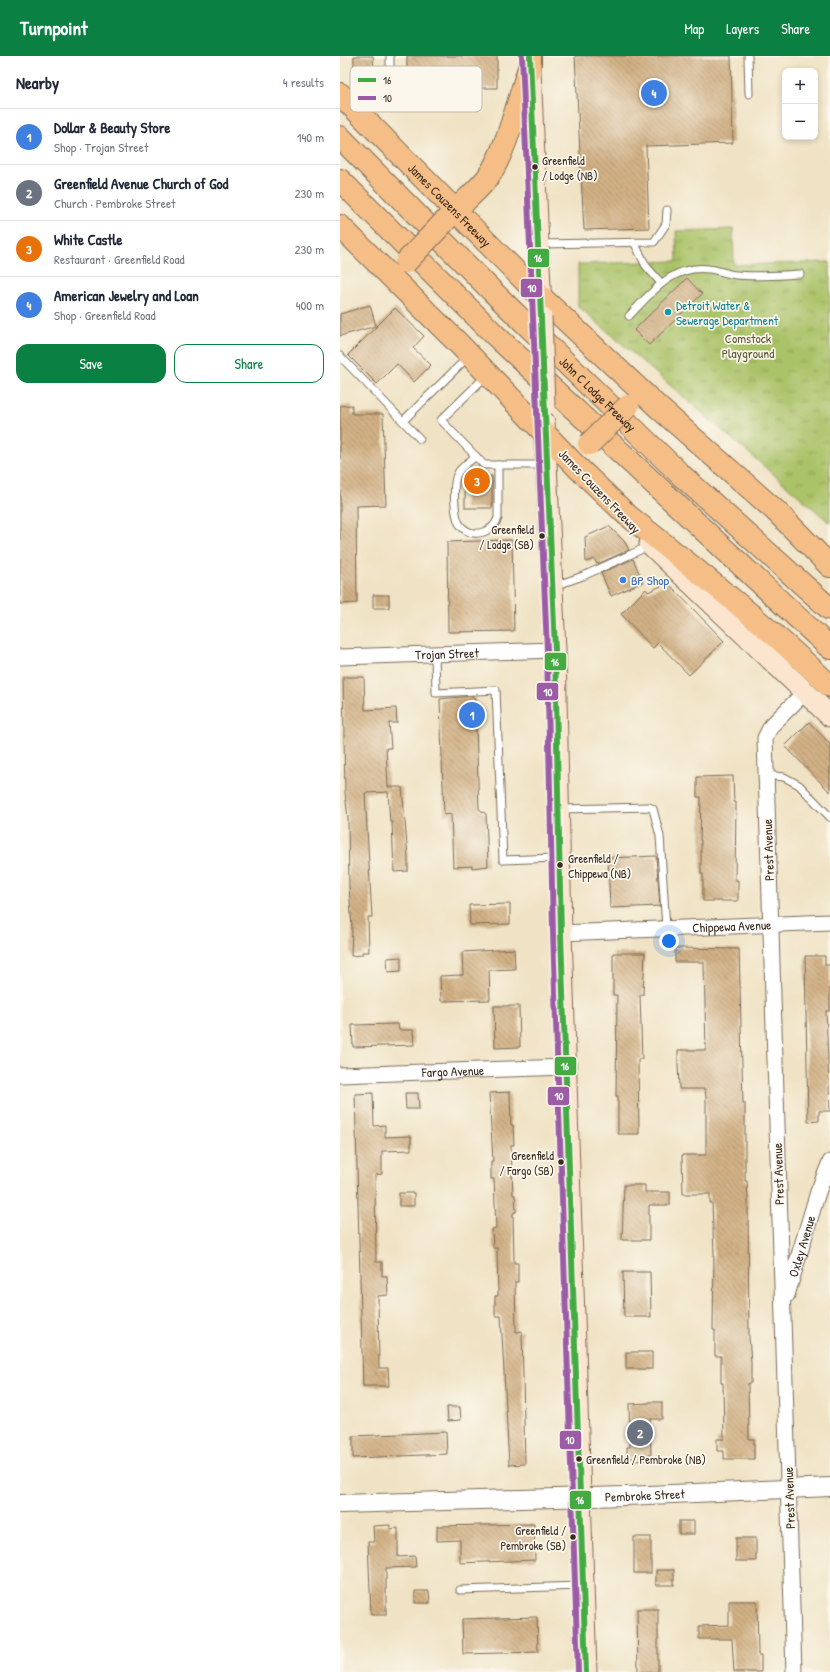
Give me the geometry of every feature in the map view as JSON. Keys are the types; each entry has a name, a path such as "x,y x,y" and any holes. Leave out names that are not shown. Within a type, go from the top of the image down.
{"main road":[{"path":"404,290 402,273 406,262 451,214 468,200 487,178 496,162 530,60"},
{"path":"530,60 541,306 544,434 555,650 561,933 586,1672"},
{"name":"James Couzens Freeway","path":"340,94 350,105"},
{"name":"James Couzens Freeway","path":"357,112 451,214 541,306 778,512 830,552"},
{"name":"John C Lodge Freeway","path":"340,137 493,292 681,475 830,609"},
{"name":"John C Lodge Freeway","path":"340,180 496,336 830,648"},
{"name":"James Couzens Freeway","path":"340,226 470,356 544,434 626,514 651,545 830,716"},
{"path":"594,482 587,456 589,444 628,406 636,403 659,408"},
{"path":"778,512 830,566"},
{"path":"626,514 754,616 790,647 830,686"}],"street":[{"name":"Trojan Street","path":"340,657 555,650"},
{"name":"Prest Avenue","path":"794,1672 784,1308 765,738 767,730 805,692"},
{"name":"Chippewa Avenue","path":"561,933 830,922"},
{"name":"Fargo Avenue","path":"340,1075 566,1067"},
{"name":"Oxley Avenue","path":"784,1308 818,1192 830,1162"},
{"name":"Pembroke Street","path":"340,1504 830,1486"}],"lane":[{"path":"748,56 749,94"},
{"path":"538,244 654,242 666,224 667,210"},
{"path":"634,242 646,266 661,282"},
{"path":"629,316 661,282 679,272 691,269 708,269 735,275 800,274"},
{"path":"340,356 404,420 420,439"},
{"path":"404,420 470,356"},
{"path":"488,375 441,420 484,465 546,465"},
{"path":"476,456 458,472 455,482 457,520 461,527 469,532 484,532 496,524 498,518 498,465"},
{"path":"552,587 597,570 651,545"},
{"path":"435,655 436,693 496,690 503,860 560,858"},
{"path":"766,775 784,777 799,785 830,817"},
{"path":"558,809 649,807 654,809 660,836 666,928"},
{"path":"460,1590 583,1586"}],"green space":[{"name":"Comstock Playground","path":"733,229 734,265 830,262 830,523 578,306 578,264 677,261 676,231"}],"building":[{"path":"354,56 373,56 374,66 354,66"},
{"path":"407,56 497,56 497,88 482,88 482,66 407,66"},
{"path":"575,56 731,56 733,143 646,146 649,228 584,230"},
{"name":"Detroit Water & Sewerage Department","path":"687,278 702,294 649,345 634,330"},
{"path":"370,305 376,326 340,336 340,314"},
{"path":"395,308 424,336 413,348 431,365 414,382 397,364 377,384 348,355"},
{"path":"352,405 352,414 383,414 386,505 356,506 357,603 340,604 340,406"},
{"path":"492,476 492,508 465,508 465,477"},
{"path":"609,526 624,541 629,550 597,564 594,559 586,562 585,537"},
{"path":"512,540 514,631 448,632 447,542"},
{"name":"BP Shop","path":"633,559 643,582 611,596 601,573"},
{"path":"668,583 724,641 689,675 658,643 653,648 621,614 646,589 648,592"},
{"path":"373,595 389,595 389,608 373,608"},
{"path":"343,677 364,677 365,710 396,708 397,723 389,723 391,748 386,748 388,787 402,787 408,857 408,871 394,872 392,822 390,822 388,792 365,793 372,917 368,917 369,952 362,952 362,955 351,956 352,928 349,886 348,818 345,793"},
{"path":"472,696 475,700 479,809 486,814 488,866 472,868 472,866 453,867 451,814 444,815 440,699"},
{"path":"809,722 830,744 830,792 785,746"},
{"path":"733,776 734,802 736,802 735,880 738,880 738,901 703,901 703,874 701,874 700,840 701,797 697,797 697,777"},
{"path":"656,856 660,906 610,908 608,858"},
{"path":"510,904 510,924 470,925 469,905"},
{"path":"675,948 739,949 743,1103 745,1103 745,1181 747,1181 748,1201 749,1337 751,1362 751,1383 748,1383 749,1439 754,1439 754,1459 724,1459 724,1451 717,1451 717,1439 724,1439 723,1383 721,1383 721,1356 715,1356 715,1330 713,1330 714,1254 712,1203 710,1203 710,1194 683,1194 682,1155 706,1155 706,1097 705,1089 679,1089 678,1063 678,1050 706,1050 704,962 675,962"},
{"path":"514,949 515,969 489,970 490,1000 441,1001 440,976 463,975 462,952"},
{"path":"613,953 645,953 643,995 640,995 642,1059 638,1059 639,1134 618,1134 618,1096 616,1096 617,995 613,995"},
{"path":"805,956 825,956 825,965 830,965 830,1011 826,1011 830,1111 819,1111 819,1121 808,1122"},
{"path":"401,957 401,971 388,972 387,958"},
{"path":"494,1006 519,1006 520,1047 495,1048"},
{"path":"398,1024 399,1030 413,1030 414,1045 353,1047 352,1025"},
{"path":"510,1092 511,1125 513,1125 514,1145 511,1145 513,1195 515,1195 516,1212 513,1213 514,1263 518,1263 518,1282 515,1282 516,1332 522,1331 525,1464 509,1465 501,1316 495,1316 495,1296 498,1296 497,1248 493,1248 492,1229 496,1228 494,1179 491,1179 491,1161 493,1161 489,1093"},
{"path":"373,1093 374,1126 385,1125 385,1137 411,1136 411,1150 382,1151 382,1174 375,1175 376,1262 382,1262 382,1276 387,1276 388,1295 378,1296 379,1368 388,1368 389,1386 363,1386 355,1094"},
{"path":"405,1093 418,1093 419,1109 406,1109"},
{"path":"624,1185 645,1185 645,1192 670,1192 670,1205 649,1205 649,1240 622,1240"},
{"path":"399,1193 414,1193 414,1206 399,1206"},
{"path":"623,1272 650,1272 651,1317 624,1317"},
{"path":"626,1352 652,1352 652,1369 626,1369"},
{"path":"662,1402 662,1419 650,1419 651,1455 648,1455 648,1460 635,1461 634,1458 627,1458 627,1447 630,1447 629,1404"},
{"path":"447,1407 460,1407 461,1420 448,1421"},
{"path":"446,1432 447,1454 353,1458 353,1436"},
{"path":"679,1521 694,1521 694,1534 679,1534"},
{"path":"534,1524 535,1560 460,1563 460,1540 437,1541 437,1526"},
{"path":"390,1525 390,1529 398,1528 398,1557 415,1556 416,1567 386,1568 386,1615 371,1615 368,1542 374,1542 373,1526"},
{"path":"634,1537 651,1537 651,1573 634,1573"},
{"path":"736,1538 756,1538 756,1561 736,1561"},
{"path":"656,1570 674,1570 674,1585 656,1585"},
{"path":"415,1591 429,1591 430,1603 415,1603"},
{"path":"729,1601 757,1601 758,1655 761,1655 761,1672 734,1672 732,1639 699,1639 699,1626 729,1625"},
{"path":"637,1609 658,1609 658,1672 638,1672"},
{"path":"537,1617 538,1652 463,1654 462,1619"}],"transit line":[{"name":"10","path":"522,56 547,650 553,933 578,1672"},
{"name":"16","path":"530,56 555,650 561,933 586,1672"}],"place":[{"name":"American Jewelry and Loan","path":"654,93"},
{"name":"Greenfield / Lodge (NB)","path":"535,167"},
{"name":"Detroit Water & Sewerage Department","path":"668,312"},
{"name":"White Castle","path":"477,481"},
{"name":"Greenfield / Lodge (SB)","path":"542,536"},
{"name":"BP Shop","path":"623,580"},
{"name":"Dollar & Beauty Store","path":"472,715"},
{"name":"Greenfield / Chippewa (NB)","path":"560,865"},
{"name":"Greenfield / Fargo (SB)","path":"561,1162"},
{"name":"Greenfield Avenue Church of God","path":"640,1433"},
{"name":"Greenfield / Pembroke (NB)","path":"579,1459"},
{"name":"Greenfield / Pembroke (SB)","path":"573,1537"}]}
